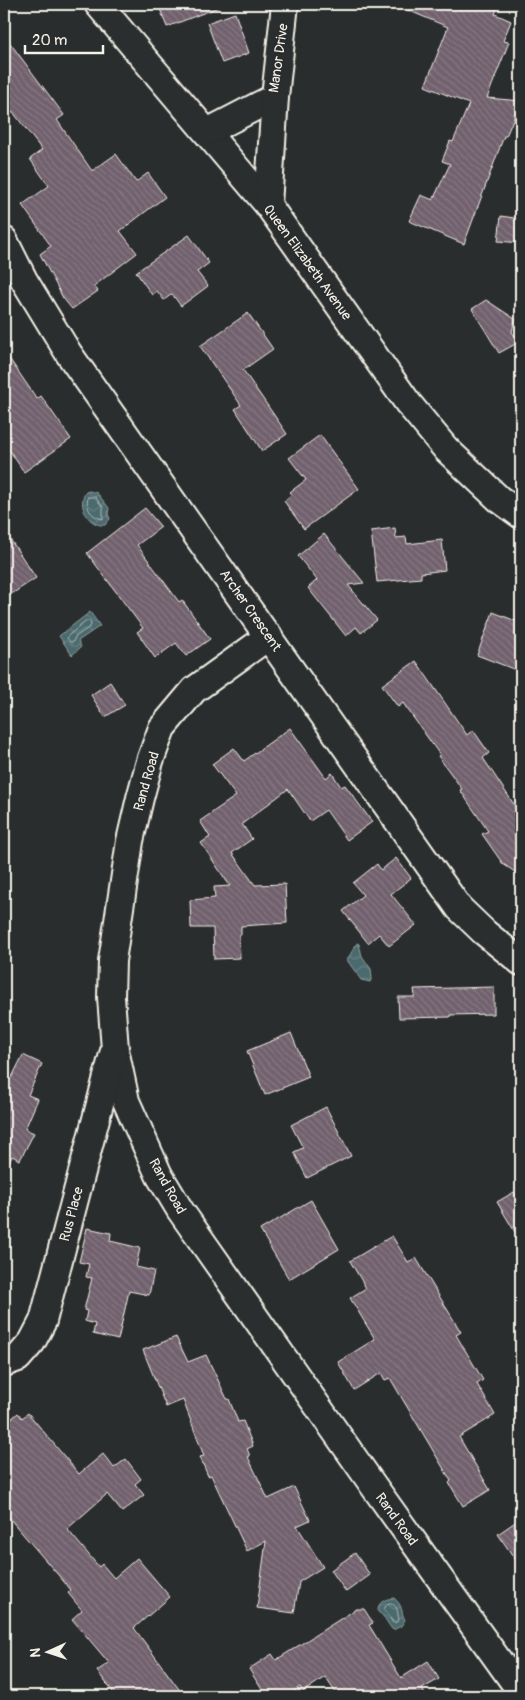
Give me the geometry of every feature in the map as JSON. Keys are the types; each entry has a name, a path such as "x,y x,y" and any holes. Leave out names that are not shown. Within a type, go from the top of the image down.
{"street":[{"name":"Queen Elizabeth Avenue","path":"98,4 268,205 408,403 446,449 499,500 521,515"},
{"name":"Manor Drive","path":"207,132 275,97 285,4"},
{"path":"268,205 275,97"},
{"name":"Archer Crescent","path":"4,240 24,280 70,354 459,908 484,932 521,962"},
{"name":"Rand Road","path":"269,636 194,690 162,728 150,761 130,842 112,961 111,997 115,1049 126,1101 159,1175 180,1210 521,1692"},
{"name":"Rus Place","path":"4,1362 18,1358 32,1342 42,1321 115,1049"}],"water":[{"path":"89,491 97,493 109,508 108,514 110,519 105,525 94,523 83,509 83,497"},
{"path":"90,612 100,626 78,641 81,647 72,655 59,636"},
{"path":"357,943 359,944 362,956 371,969 372,978 370,982 361,980 347,960"},
{"path":"394,1598 401,1606 405,1620 401,1626 393,1630 378,1612 378,1609 382,1602"}],"building":[{"path":"158,4 224,4 224,5 167,27"},
{"path":"393,4 485,4 497,9 495,14 511,21 503,41 509,42 487,98 521,101 506,136 504,136 464,244 409,221 421,195 433,200 450,164 442,161 450,141 453,142 469,104 425,86 448,27"},
{"path":"235,13 249,53 222,63 207,23"},
{"path":"4,35 64,115 57,120 92,171 116,154 136,182 148,173 165,197 120,231 137,253 94,286 98,291 72,309 63,298 40,254 51,246 22,205 49,186 30,159 42,150 13,112 4,122"},
{"path":"501,216 521,219 521,243 498,241"},
{"path":"189,235 209,263 197,272 208,286 181,306 172,294 164,300 157,291 152,295 136,272"},
{"path":"486,300 515,319 512,332 519,342 499,353 472,309"},
{"path":"248,313 273,349 243,370 287,434 262,451 235,409 241,405 200,346"},
{"path":"4,351 37,399 41,396 71,439 24,472 4,442"},
{"path":"320,435 359,489 304,529 284,501 292,494 290,492 306,480 289,458"},
{"path":"145,508 161,527 137,545 179,602 182,600 210,639 186,656 176,643 155,658 137,632 143,628 87,553"},
{"path":"395,528 396,538 406,537 407,544 442,540 445,570 421,573 421,578 377,582 371,531"},
{"path":"4,530 36,578 4,599"},
{"path":"324,534 364,583 348,585 377,620 361,633 356,627 346,636 308,588 317,580 298,556"},
{"path":"493,612 521,623 521,672 477,655"},
{"path":"416,661 467,735 473,730 489,753 483,758 521,815 521,876 503,864 482,834 488,831 460,790 462,789 438,756 440,755 403,703 398,707 382,685"},
{"path":"110,682 125,705 105,717 91,695"},
{"path":"290,728 326,778 332,773 341,787 345,785 372,822 347,840 326,810 310,821 288,789 242,824 252,839 232,853 255,885 285,884 287,923 241,926 241,935 239,935 240,958 214,959 213,928 191,928 190,900 215,898 214,887 230,886 201,843 210,837 200,821 236,796 212,764 234,748 244,761"},
{"path":"396,858 411,878 391,894 416,925 389,946 379,934 368,943 343,911 363,895 353,883 377,864 381,870"},
{"path":"494,987 494,1014 399,1018 398,997 415,997 414,989"},
{"path":"291,1033 309,1077 265,1095 247,1051"},
{"path":"23,1055 42,1064 28,1095 38,1099 25,1129 34,1133 20,1160 12,1156 4,1174 4,1073 12,1077"},
{"path":"326,1107 351,1156 307,1178 294,1152 303,1148 291,1125"},
{"path":"514,1192 521,1204 521,1242 497,1202"},
{"path":"311,1200 339,1249 289,1279 260,1230"},
{"path":"87,1228 111,1233 110,1241 140,1248 136,1267 154,1271 149,1295 129,1291 118,1340 93,1334 95,1324 85,1321 87,1311 84,1310 92,1278 86,1277 89,1264 79,1262"},
{"path":"392,1236 408,1262 416,1258 461,1332 456,1335 483,1380 477,1384 495,1415 459,1437 490,1490 463,1506 449,1483 451,1481 390,1378 385,1380 381,1373 354,1390 338,1362 375,1339 350,1298 366,1288 350,1261"},
{"path":"176,1337 188,1362 206,1355 227,1399 229,1399 238,1422 243,1421 253,1446 247,1449 250,1456 248,1457 268,1499 294,1487 310,1520 297,1526 323,1567 299,1582 294,1613 257,1608 266,1541 247,1551 211,1475 208,1476 200,1457 204,1456 183,1400 166,1407 143,1350"},
{"path":"18,1413 22,1418 28,1413 79,1474 103,1454 114,1468 126,1459 141,1479 135,1484 144,1495 122,1512 107,1494 67,1529 99,1567 102,1564 114,1578 137,1558 170,1597 134,1628 184,1696 116,1696 97,1671 109,1663 72,1619 82,1610 68,1593 71,1590 4,1512 4,1425"},
{"path":"521,1518 521,1568 498,1534"},
{"path":"355,1553 370,1575 346,1592 331,1570"},
{"path":"356,1609 364,1609 373,1623 369,1625 401,1678 428,1661 439,1679 422,1689 426,1696 338,1696 325,1677 303,1692 300,1687 286,1696 266,1696 249,1669 272,1654 276,1660"}]}
